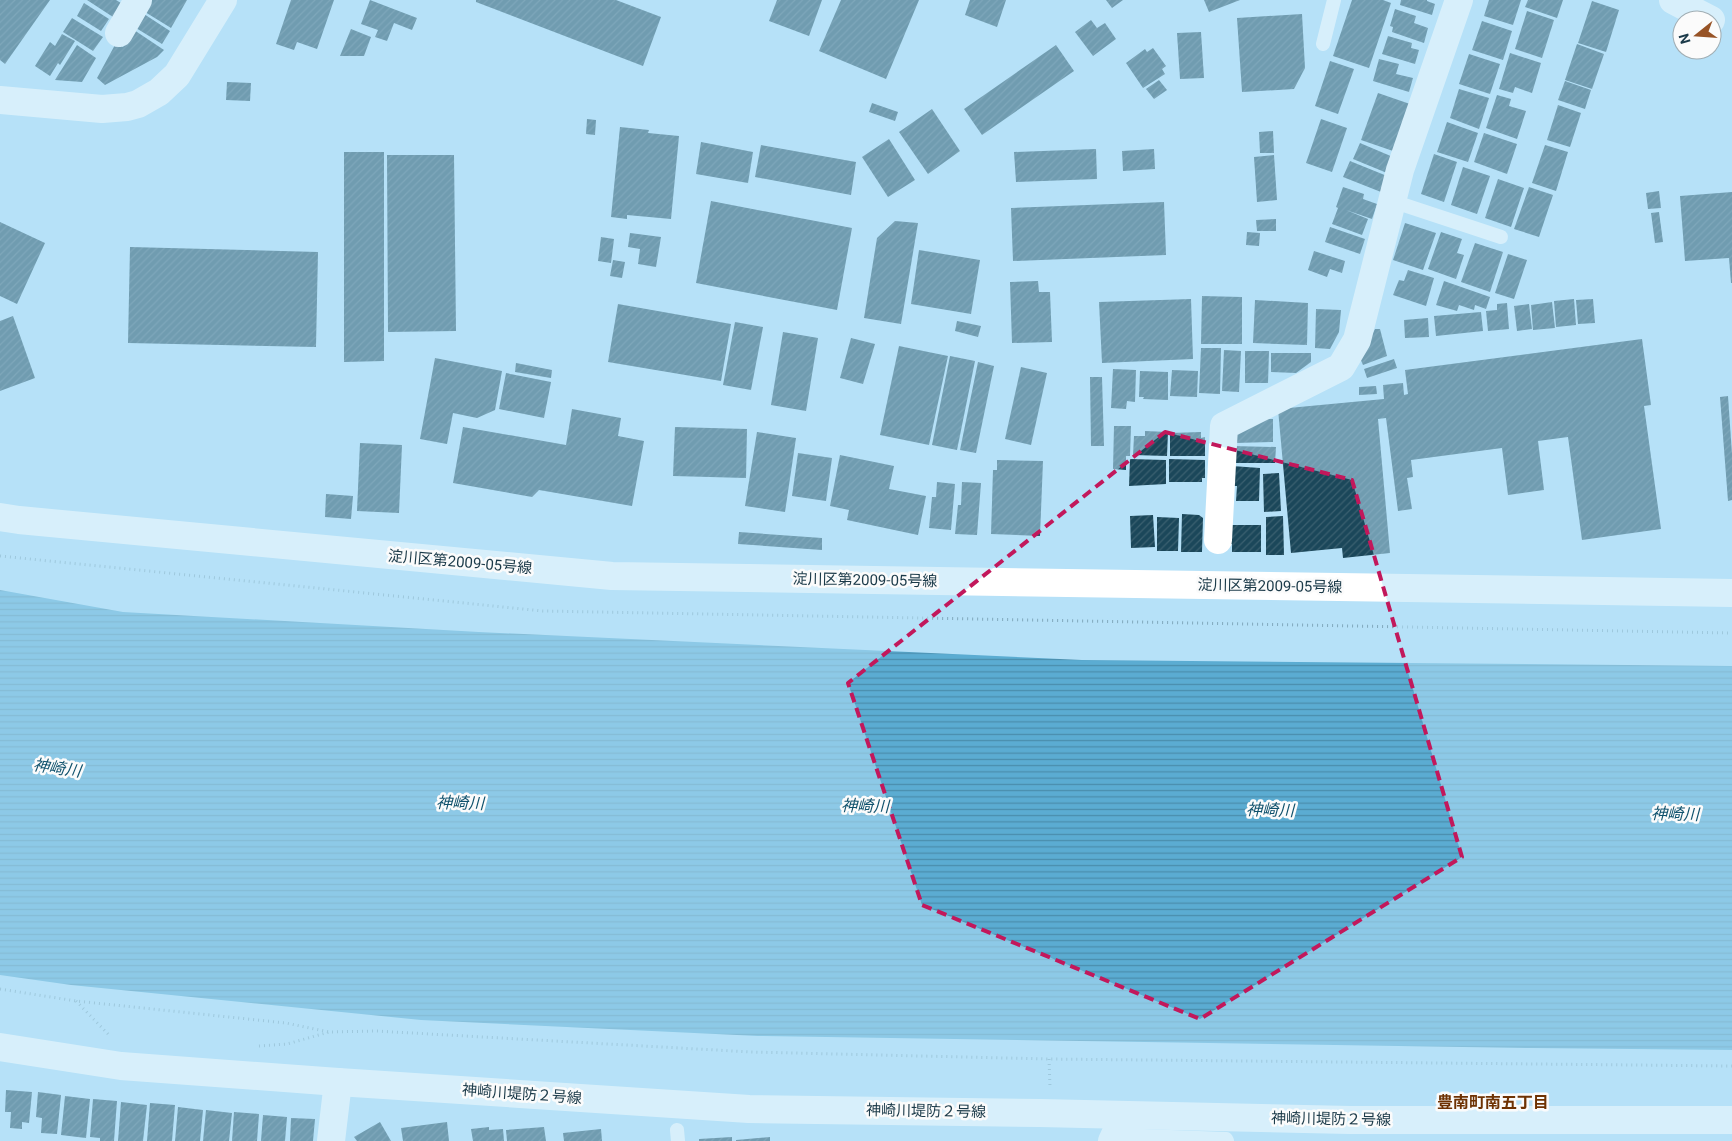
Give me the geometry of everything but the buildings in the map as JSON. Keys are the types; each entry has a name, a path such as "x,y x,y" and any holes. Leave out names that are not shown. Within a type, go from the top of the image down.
{"street":[{"path":"119,33 138,0"},
{"path":"0,100 114,109 132,106 149,99 169,84 177,75 223,0"},
{"path":"1218,540 1224,426 1341,367 1358,340 1400,170 1458,0"},
{"path":"1673,0 1692,10"},
{"name":"淀川区第2009-05号線","path":"0,517 612,576 1732,593"},
{"name":"神崎川堤防２号線","path":"0,1047 122,1066 749,1109 1117,1130 1350,1120 1732,1120"},
{"path":"331,1141 338,1082"}],"lane":[{"path":"1323,44 1334,0"},
{"path":"1392,201 1501,237"},
{"path":"1117,1130 1226,1139 1227,1141"}],"path":[{"path":"0,989 76,1001 286,1023 329,1032 376,1031 751,1052 1049,1059 1732,1066"},
{"path":"76,1001 108,1034"},
{"path":"1049,1059 1050,1096"}],"highlighted area":[{"path":"1165,432 1352,480 1462,857 1200,1019 922,905 848,683"}],"water":[{"name":"神崎川","path":"0,590 123,612 479,632 1082,660 1732,666 1732,1050 758,1036 421,1020 71,985 0,975"}],"district":[{"name":"豊南町南五丁目","path":"1493,1102"}]}
